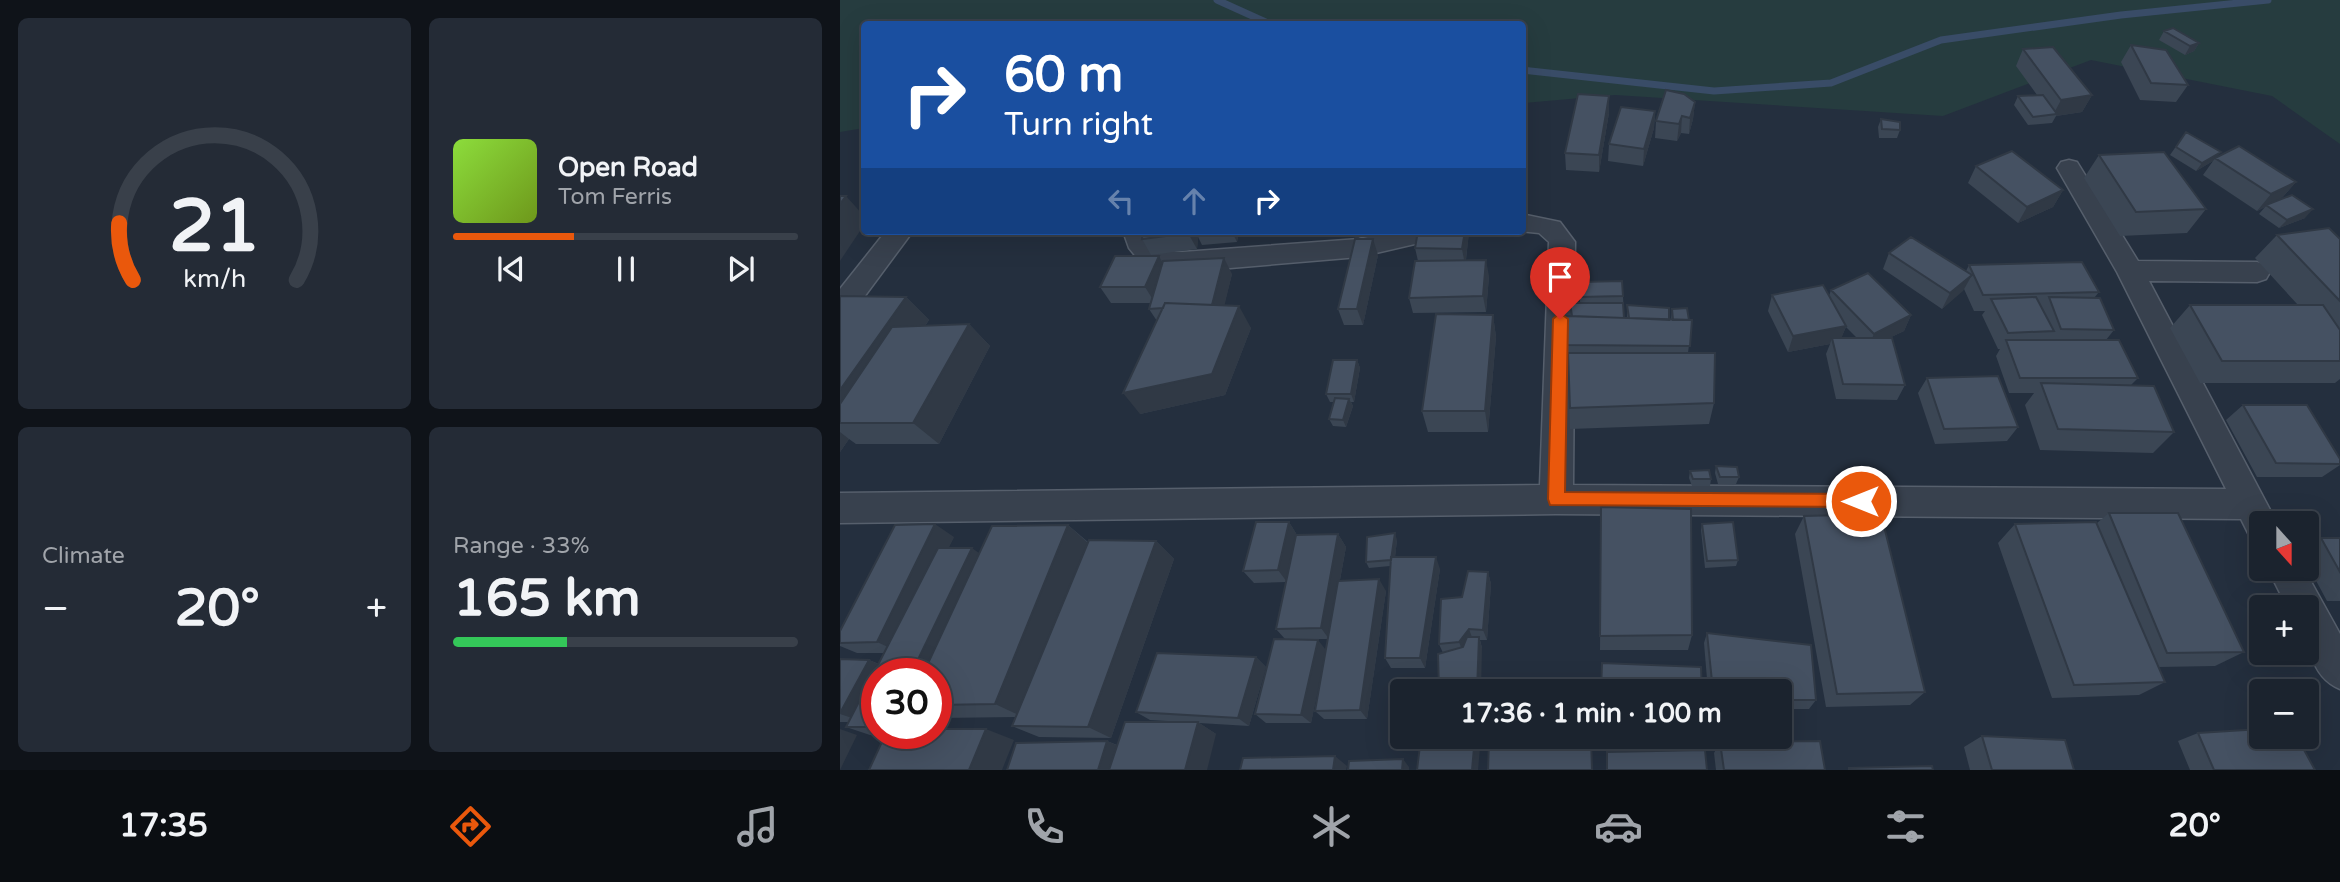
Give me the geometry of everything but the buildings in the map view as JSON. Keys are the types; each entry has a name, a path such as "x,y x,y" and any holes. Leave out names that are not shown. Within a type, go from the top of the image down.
{"street":[{"path":"2069,169 2130,271 2253,511"},
{"path":"1526,223 1544,225 1557,231 1562,242 1556,499"},
{"path":"840,309 897,235"},
{"path":"1137,235 1140,248 1155,261 1183,262 1359,248 1418,235"},
{"path":"2130,271 2257,272"},
{"path":"840,508 1556,499 2249,514"},
{"path":"2319,632 2340,670"}],"green space":[{"path":"840,0 2340,0 2340,144 2272,96 2091,60 1943,116 1615,95 1526,103 1526,21 861,21 861,128 840,132"}],"waterway":[{"path":"1217,0 1263,21"},
{"path":"1526,70 1714,91 1831,83 1941,40 2121,15 2268,0"}],"route":[{"path":"1560,319 1556,499 1861,501"}]}
